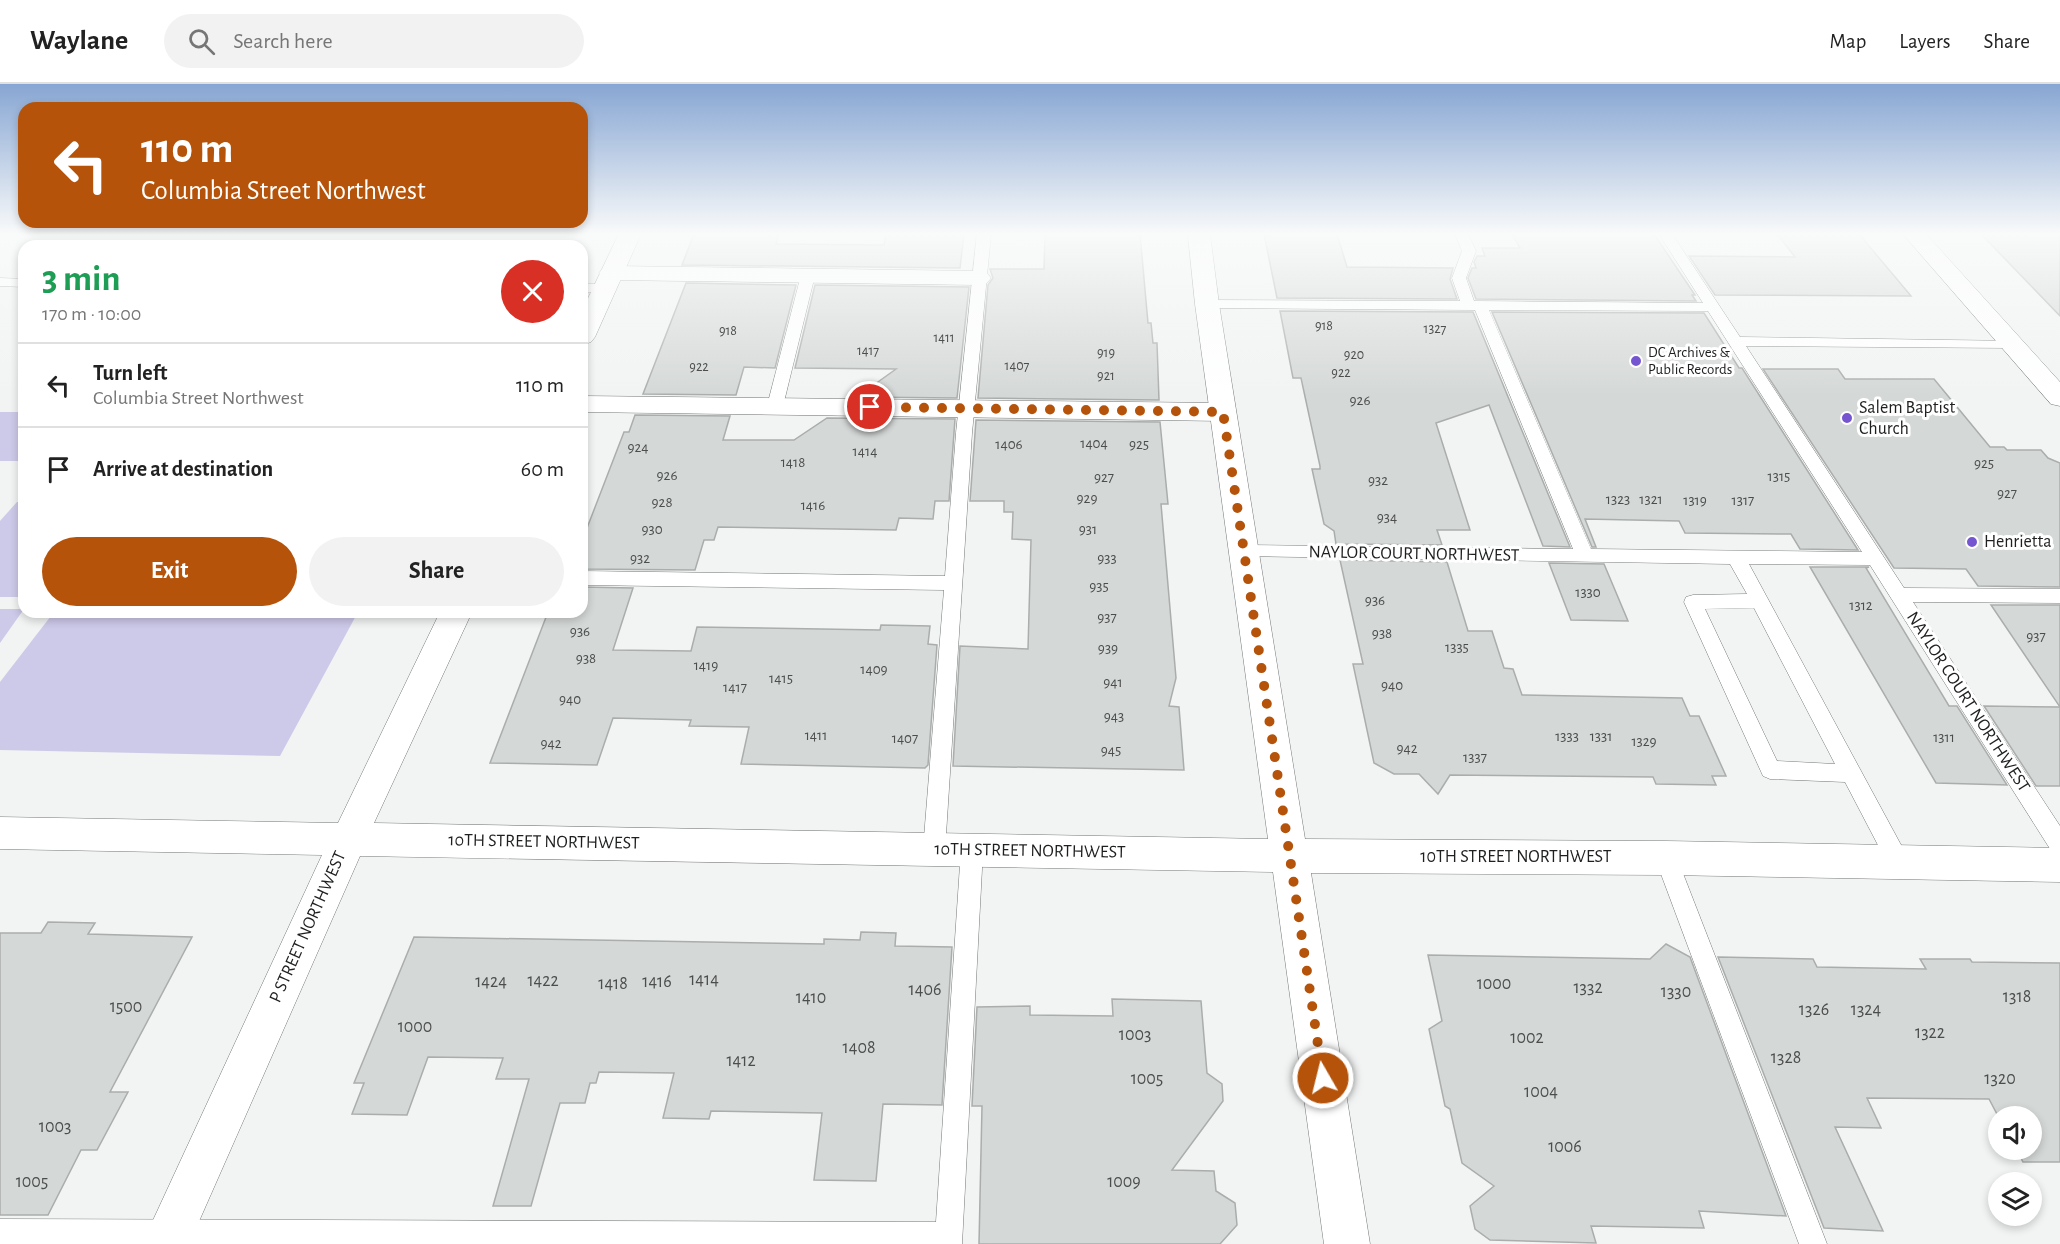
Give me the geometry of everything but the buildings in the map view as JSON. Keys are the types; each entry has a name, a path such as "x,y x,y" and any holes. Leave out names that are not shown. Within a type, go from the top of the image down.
{"street":[{"path":"588,317 597,288"},
{"path":"1205,288 1347,1244"},
{"path":"1962,288 2060,398"},
{"path":"588,404 1223,412"},
{"name":"P STREET NORTHWEST","path":"167,1239 349,838 453,618"},
{"name":"10TH STREET NORTHWEST","path":"0,832 1290,856 1666,858 2060,865"}],"lane":[{"path":"775,406 805,288"},
{"path":"934,850 952,583 978,288"},
{"path":"1465,288 1585,556"},
{"name":"NAYLOR COURT NORTHWEST","path":"1701,288 2060,845"},
{"path":"1207,304 1713,307"},
{"path":"1735,341 2012,344"},
{"name":"NAYLOR COURT NORTHWEST","path":"1244,551 1877,559"},
{"path":"1736,557 1899,863"},
{"path":"588,578 952,583"},
{"path":"1900,595 2060,596"},
{"path":"1759,601 1693,602 1770,770 1850,773"},
{"path":"0,1233 167,1239 949,1240 972,850"},
{"path":"1666,858 1813,1244"}],"shaded area":[{"path":"0,412 18,412 18,461 0,461"},
{"path":"18,502 18,597 0,597 0,521"},
{"path":"0,609 18,609 18,618 0,643"},
{"path":"49,618 355,618 280,756 0,750 0,682"}],"place":[{"name":"DC Archives & Public Records","path":"1636,361"},
{"name":"Salem Baptist Church","path":"1847,418"},
{"name":"Henrietta","path":"1972,542"}],"route":[{"path":"870,407 1223,412 1323,1078"}]}
